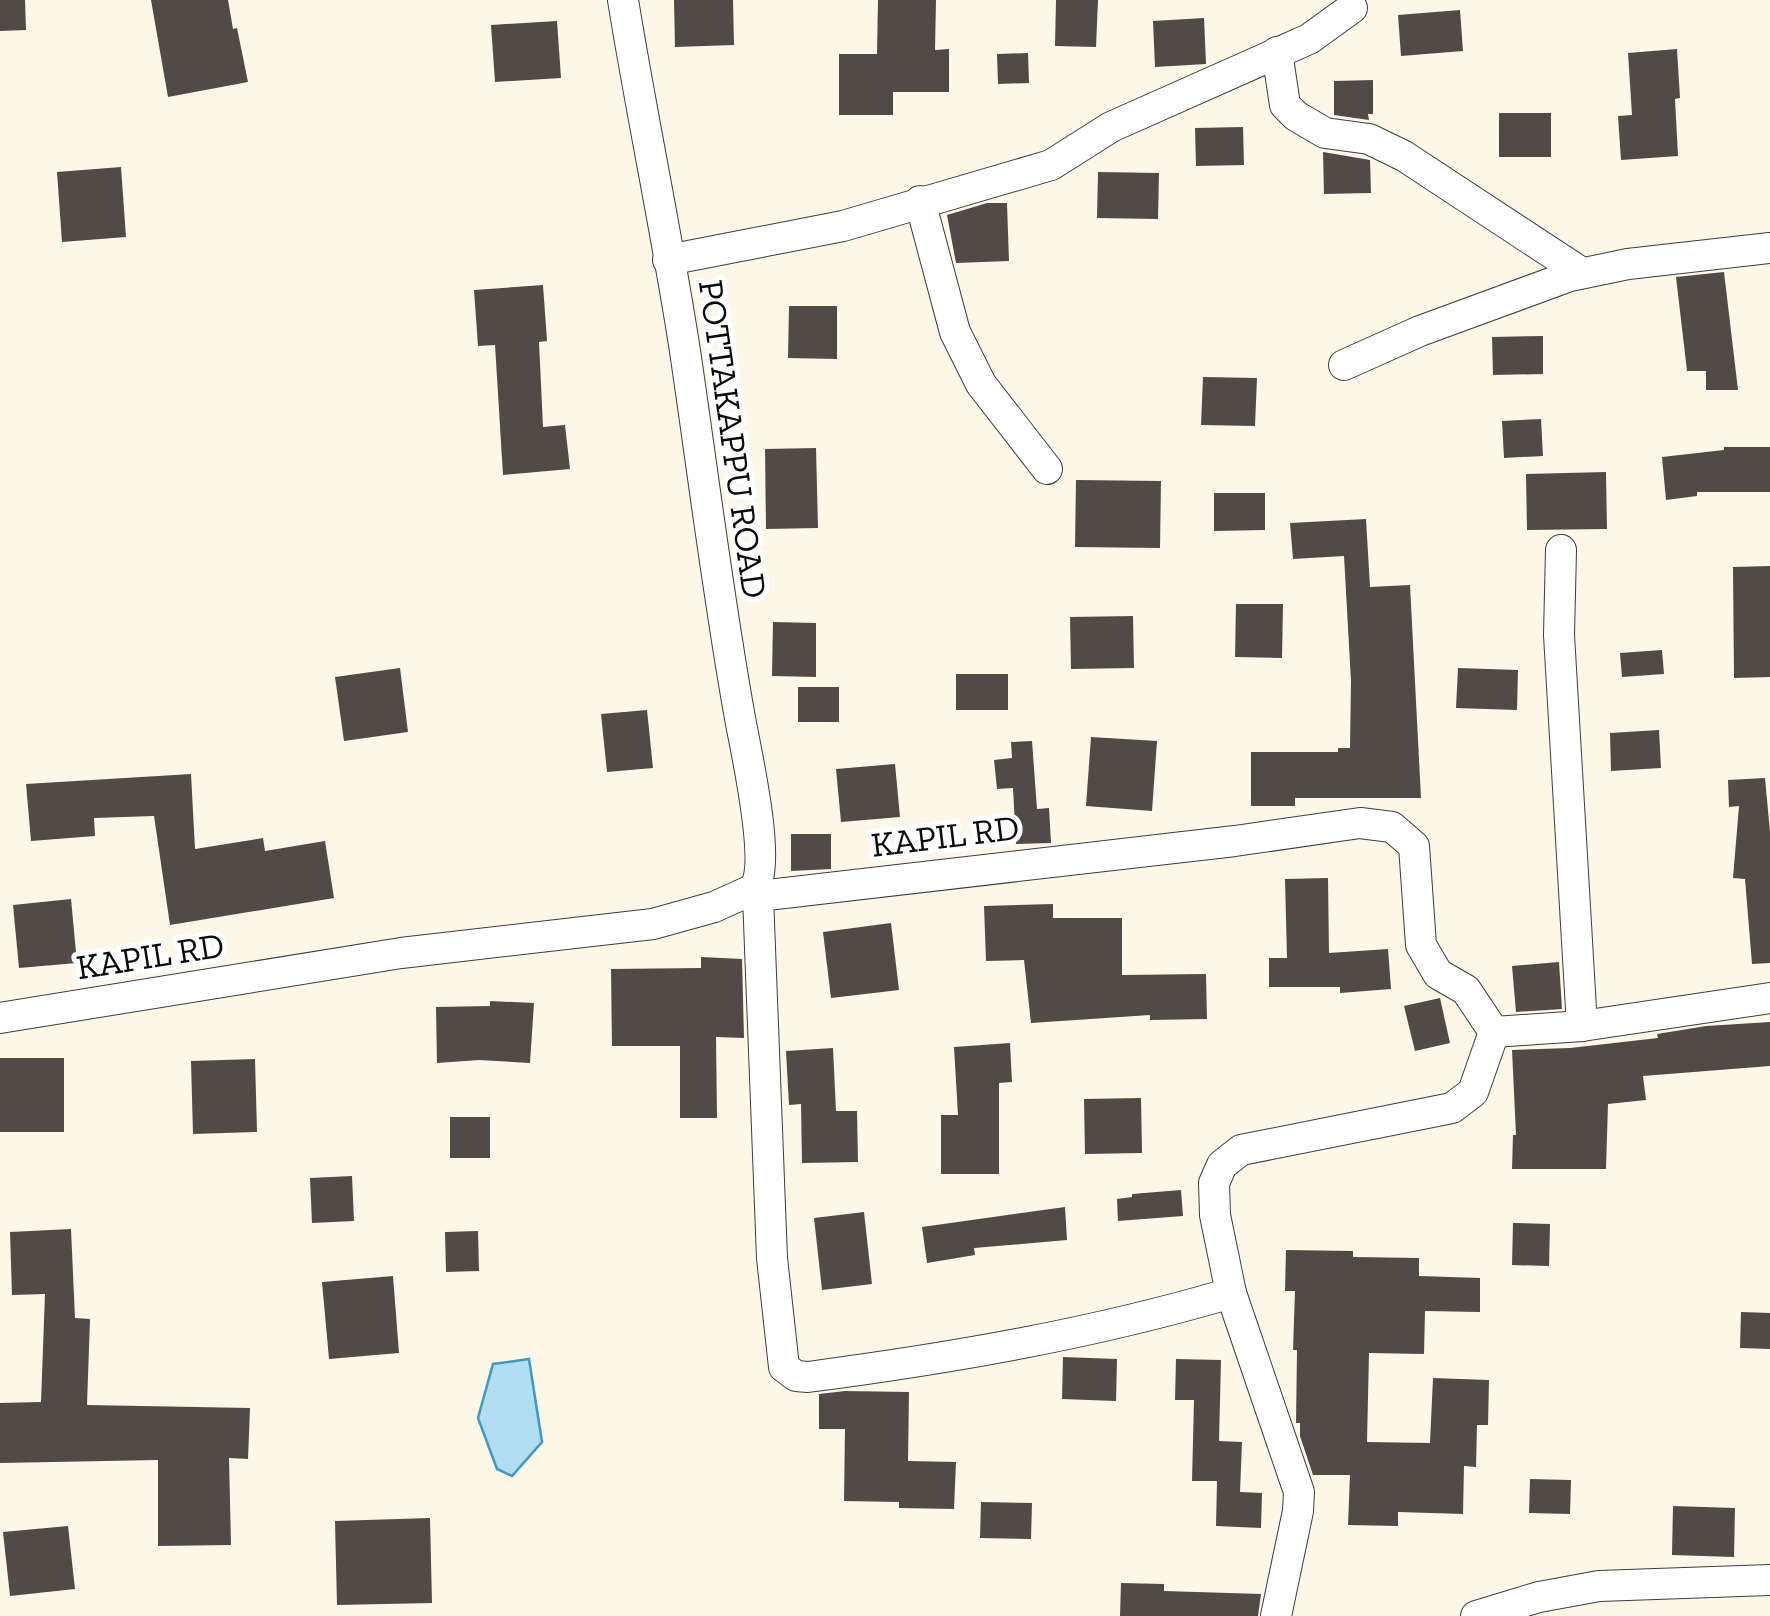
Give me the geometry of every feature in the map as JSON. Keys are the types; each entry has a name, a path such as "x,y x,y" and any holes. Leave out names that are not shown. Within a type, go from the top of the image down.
{"street":[{"name":"POTTAKAPPU ROAD","path":"624,0 684,348 720,608 752,780 762,865 756,892 772,1258 784,1368 808,1378 960,1357 1170,1311 1231,1292"},
{"path":"668,260 843,226 1051,165 1110,127 1309,40 1352,8"},
{"path":"1277,52 1285,105 1296,116 1325,133 1368,139 1404,156 1582,273"},
{"path":"920,201 954,332 981,384 1047,469"},
{"path":"1344,364 1420,331 1582,273 1770,248"},
{"path":"1562,550 1560,635 1582,1026"},
{"name":"KAPIL RD","path":"0,1018 401,952 653,924 756,892 1235,841 1360,823 1392,827 1414,846 1421,944 1438,974 1466,990 1494,1032"},
{"path":"1276,1616 1300,1492 1231,1292 1215,1215 1214,1183 1222,1165 1240,1150 1452,1108 1473,1092 1494,1032 1582,1026 1770,998"},
{"path":"1476,1616 1539,1597 1599,1586 1770,1580"}],"water":[{"path":"529,1359 542,1442 512,1476 497,1469 478,1418 493,1364"}],"building":[{"path":"0,0 25,0 26,30 0,31"},
{"path":"151,0 228,0 248,82 168,97"},
{"path":"674,0 733,0 734,45 675,47"},
{"path":"878,0 936,0 935,50 949,49 949,92 893,92 893,115 839,115 839,54 877,54"},
{"path":"1056,0 1098,0 1096,47 1055,46"},
{"path":"1460,10 1463,51 1401,56 1398,15"},
{"path":"1204,18 1206,64 1155,67 1153,21"},
{"path":"557,21 561,78 495,82 491,25"},
{"path":"1677,49 1678,156 1621,160 1618,116 1632,115 1628,53"},
{"path":"1028,53 1029,83 998,84 997,54"},
{"path":"1373,80 1373,114 1368,114 1369,120 1334,115 1334,81"},
{"path":"1499,113 1551,113 1551,157 1499,157"},
{"path":"1243,127 1244,165 1196,166 1195,128"},
{"path":"1323,152 1370,160 1371,193 1324,194"},
{"path":"121,167 126,237 62,242 57,172"},
{"path":"1098,172 1159,173 1158,219 1097,218"},
{"path":"987,203 1007,203 1009,261 956,263 947,215"},
{"path":"1724,272 1738,390 1706,390 1706,371 1687,371 1676,277"},
{"path":"543,285 547,341 539,342 543,427 565,425 570,469 503,475 495,345 478,346 474,290"},
{"path":"789,306 837,306 837,359 788,358"},
{"path":"1543,336 1543,374 1493,375 1492,337"},
{"path":"1203,377 1257,378 1255,426 1201,425"},
{"path":"1541,419 1543,456 1504,458 1502,421"},
{"path":"1724,447 1770,447 1770,492 1697,492 1697,496 1666,500 1662,457"},
{"path":"816,448 818,528 766,529 765,449"},
{"path":"1606,472 1607,529 1527,530 1526,474"},
{"path":"1076,480 1161,481 1160,548 1075,547"},
{"path":"1214,493 1265,493 1265,530 1214,531"},
{"path":"1366,519 1370,587 1410,585 1421,798 1295,798 1295,806 1251,806 1251,752 1338,752 1338,748 1350,748 1351,681 1344,556 1293,559 1290,523"},
{"path":"1770,566 1770,677 1734,678 1733,567"},
{"path":"1236,604 1283,604 1282,658 1235,657"},
{"path":"1133,616 1134,668 1071,669 1070,617"},
{"path":"773,622 816,623 816,677 772,676"},
{"path":"1662,650 1664,674 1622,677 1620,653"},
{"path":"400,668 408,732 344,741 335,677"},
{"path":"1458,668 1518,670 1517,710 1456,708"},
{"path":"956,674 1008,674 1008,710 956,710"},
{"path":"798,687 839,687 839,722 798,722"},
{"path":"647,710 653,768 607,772 601,714"},
{"path":"1659,730 1661,768 1611,771 1610,733"},
{"path":"1091,737 1157,741 1152,811 1086,806"},
{"path":"1032,741 1037,809 1049,808 1051,843 1016,844 1013,788 997,789 994,760 1012,758 1011,742"},
{"path":"895,764 900,817 841,822 836,769"},
{"path":"191,774 195,849 263,838 265,851 325,841 334,898 170,925 154,816 94,818 95,836 31,841 26,784"},
{"path":"1765,778 1770,832 1770,963 1752,964 1745,879 1733,878 1739,806 1729,807 1728,780"},
{"path":"791,834 831,834 831,869 791,871"},
{"path":"1328,878 1329,953 1388,949 1391,989 1340,993 1340,987 1269,987 1269,958 1287,958 1285,879"},
{"path":"71,899 77,963 19,968 13,905"},
{"path":"1053,904 1053,918 1122,918 1122,975 1206,974 1207,1019 1150,1020 1150,1015 1031,1023 1024,960 986,961 984,906"},
{"path":"891,923 899,990 831,998 823,932"},
{"path":"701,957 742,959 744,1038 716,1037 717,1118 680,1118 680,1046 612,1046 611,969 701,968"},
{"path":"1559,962 1562,1009 1516,1012 1512,966"},
{"path":"1440,998 1450,1043 1415,1051 1404,1006"},
{"path":"490,1001 534,1003 530,1063 437,1063 436,1007 490,1006"},
{"path":"1770,1022 1770,1066 1643,1076 1646,1100 1608,1104 1606,1169 1512,1169 1516,1135 1512,1050 1570,1048 1658,1038 1657,1034 1706,1026"},
{"path":"1010,1043 1012,1082 999,1083 999,1174 941,1174 941,1115 958,1115 954,1047"},
{"path":"833,1048 836,1111 857,1111 858,1162 802,1163 801,1104 789,1105 786,1051"},
{"path":"0,1058 64,1058 64,1132 0,1132"},
{"path":"255,1059 257,1132 193,1134 191,1061"},
{"path":"1141,1098 1142,1153 1085,1154 1084,1099"},
{"path":"450,1117 490,1117 490,1158 450,1158"},
{"path":"352,1176 354,1221 312,1223 310,1178"},
{"path":"1181,1190 1183,1216 1118,1221 1117,1199"},
{"path":"1065,1207 1067,1240 974,1248 975,1255 927,1263 922,1227"},
{"path":"864,1212 872,1284 822,1290 814,1218"},
{"path":"1513,1223 1550,1224 1549,1266 1512,1265"},
{"path":"71,1229 75,1318 90,1319 87,1405 250,1408 248,1459 229,1458 231,1545 158,1546 158,1460 0,1463 0,1403 41,1402 45,1294 12,1295 10,1232"},
{"path":"478,1231 479,1271 446,1272 445,1232"},
{"path":"1286,1250 1353,1251 1353,1257 1419,1258 1419,1276 1480,1278 1480,1312 1425,1311 1424,1354 1369,1353 1367,1442 1430,1443 1433,1378 1489,1380 1488,1425 1477,1425 1476,1467 1464,1466 1463,1514 1398,1512 1398,1526 1348,1525 1350,1475 1313,1475 1300,1436 1300,1423 1296,1423 1295,1291 1285,1291"},
{"path":"393,1276 399,1353 329,1359 322,1282"},
{"path":"1741,1312 1770,1313 1770,1349 1740,1348"},
{"path":"1063,1357 1117,1359 1116,1401 1062,1399"},
{"path":"1176,1359 1221,1360 1219,1441 1242,1442 1240,1492 1262,1493 1261,1528 1216,1526 1217,1481 1192,1481 1194,1400 1175,1400"},
{"path":"909,1392 908,1461 956,1462 954,1509 844,1501 845,1429 819,1429 819,1394"},
{"path":"1530,1479 1571,1480 1570,1514 1529,1513"},
{"path":"981,1502 1032,1503 1031,1539 980,1538"},
{"path":"1673,1506 1735,1508 1734,1557 1672,1555"},
{"path":"430,1518 432,1603 337,1605 335,1521"},
{"path":"68,1526 75,1589 10,1596 3,1532"},
{"path":"1121,1583 1164,1584 1164,1591 1261,1594 1258,1616 1120,1616"}]}
